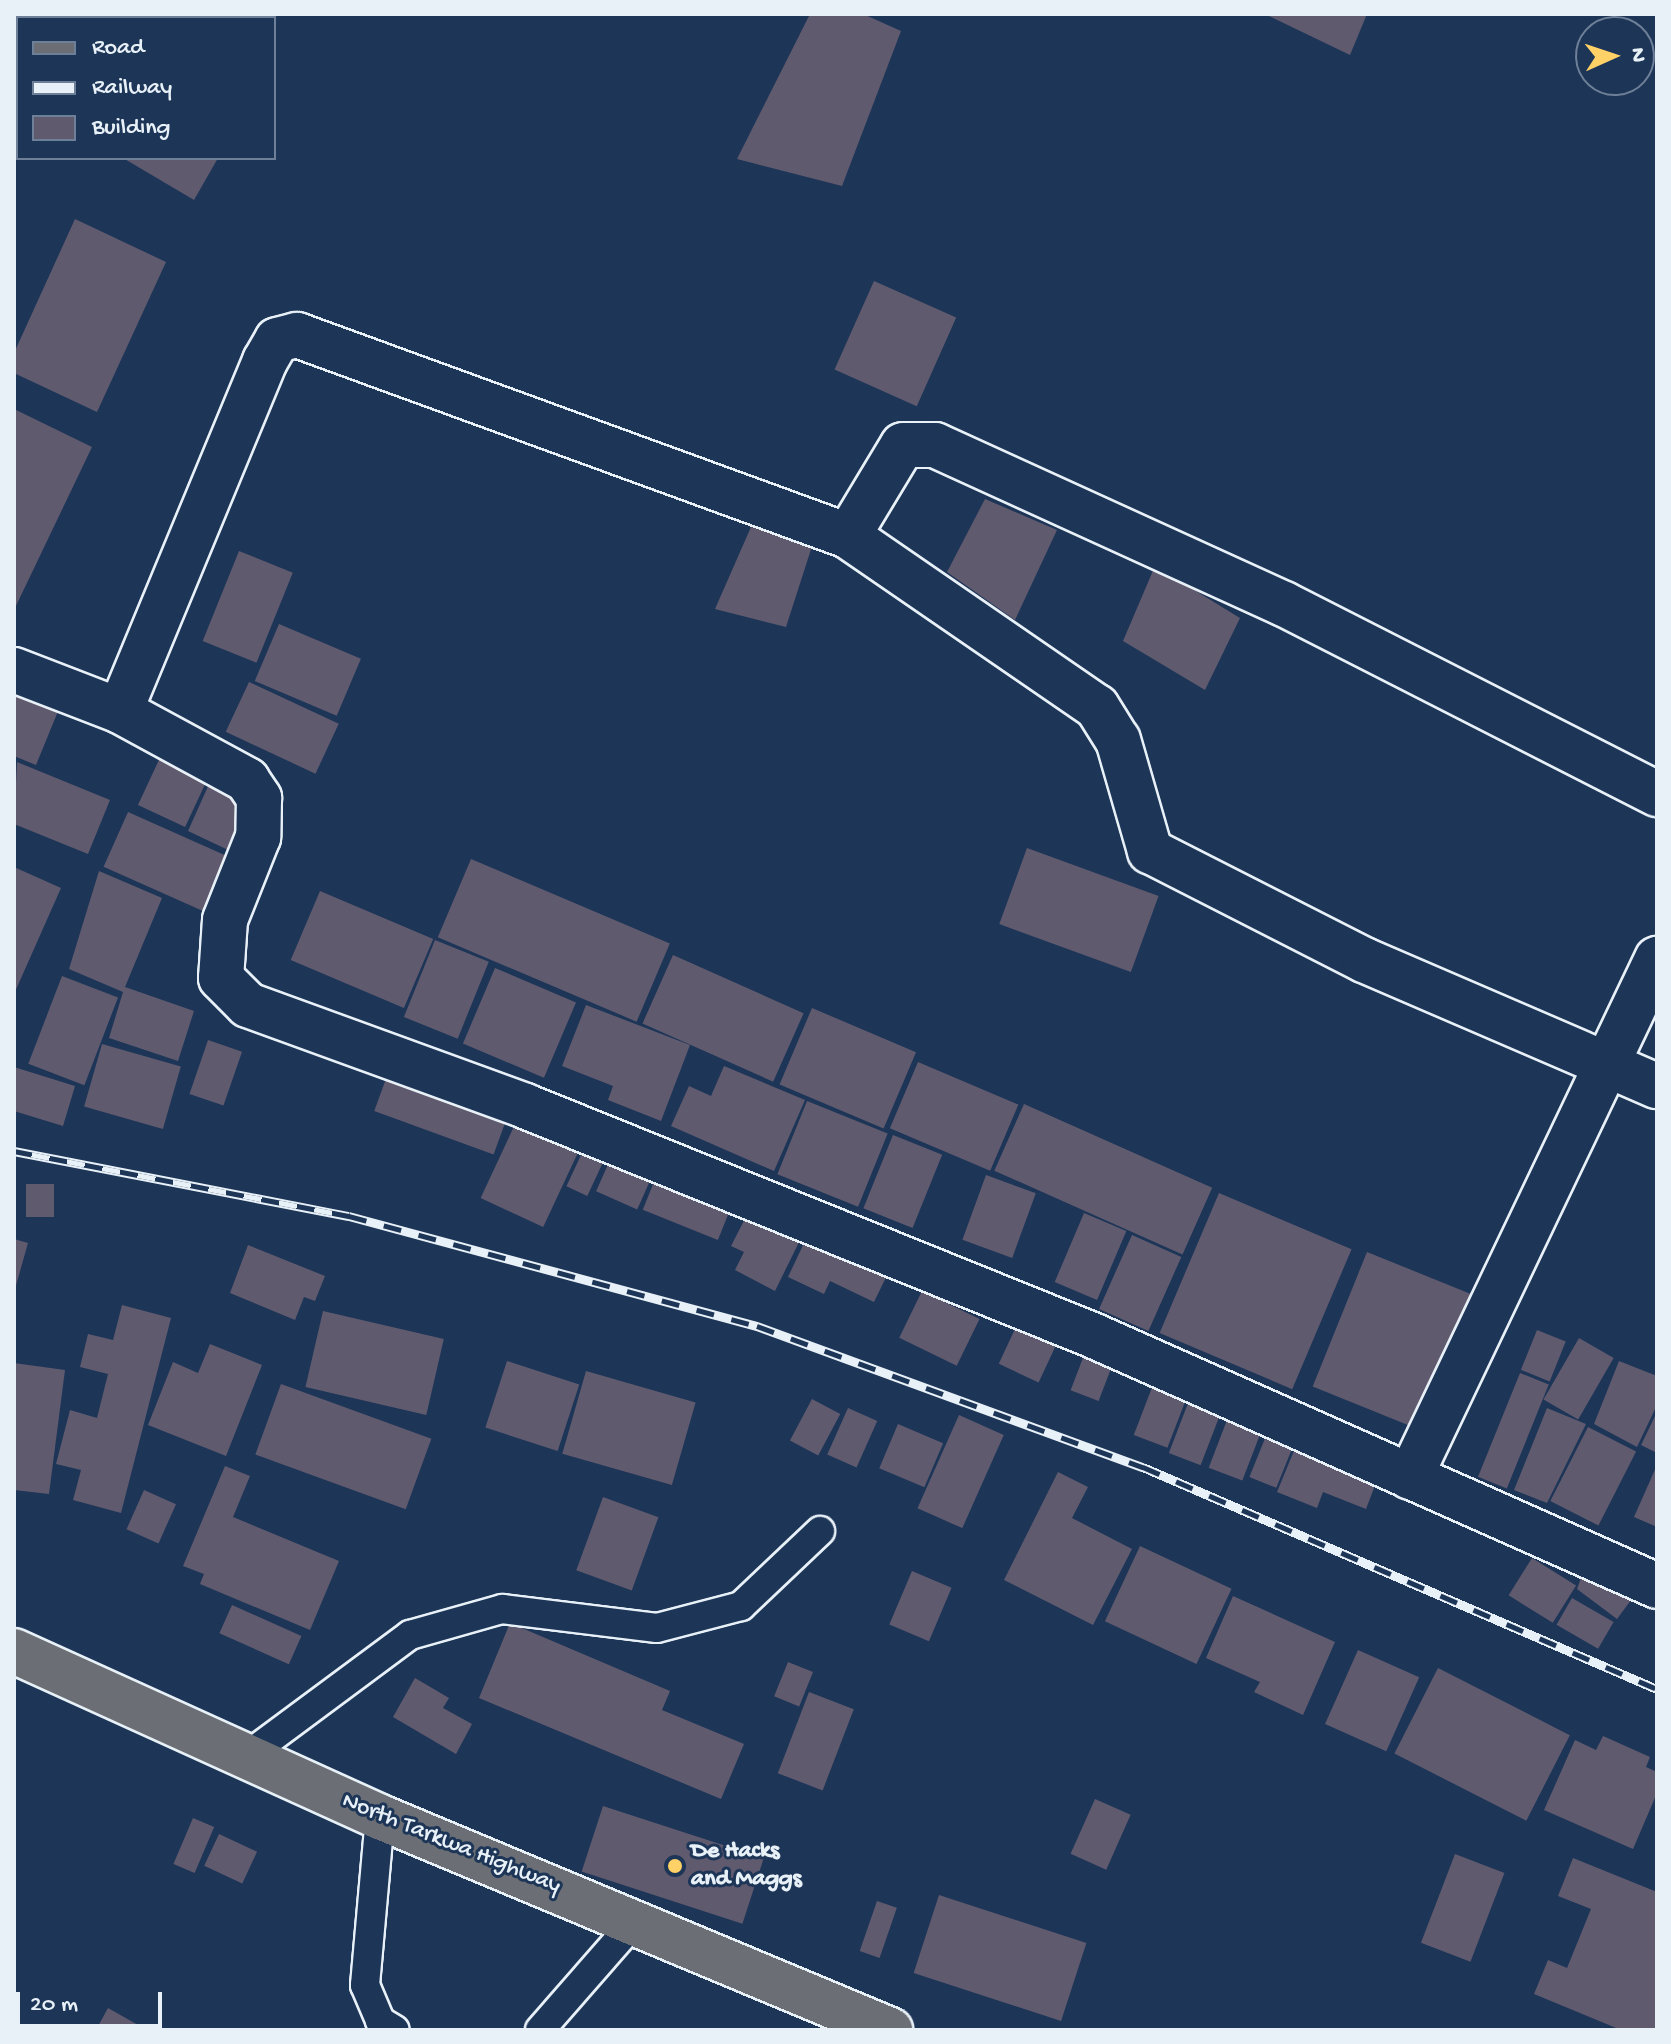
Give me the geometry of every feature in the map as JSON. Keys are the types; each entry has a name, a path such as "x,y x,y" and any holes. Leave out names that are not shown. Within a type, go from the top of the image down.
{"main road":[{"name":"North Tarkwa Highway","path":"14,1651 380,1817 636,1920 890,2030"}],"street":[{"path":"120,711 265,361 277,340 297,335 848,536 1097,707 1118,740 1150,851 1364,960 1657,1086"},
{"path":"848,536 903,445 935,445 1284,604 1657,794"},
{"path":"14,670 120,711 247,780 259,798 258,837 225,920 221,978 248,1005 525,1106 1092,1335 1657,1586"},
{"path":"1410,1477 1603,1062 1657,959"}],"lane":[{"path":"247,1756 410,1635 502,1609 657,1628 741,1606 820,1531"},
{"path":"380,1817 365,1985 380,2021 395,2030"},
{"path":"540,2030 636,1920"}],"building":[{"path":"14,14 38,16 16,16 16,54"},
{"path":"810,14 863,14 901,31 842,186 737,159"},
{"path":"1265,14 1367,14 1350,55"},
{"path":"126,160 217,160 194,200"},
{"path":"75,219 166,262 97,412 14,373 14,353"},
{"path":"874,281 956,318 917,406 835,370"},
{"path":"14,409 92,447 14,610"},
{"path":"985,499 1057,530 1015,620 947,572"},
{"path":"751,527 814,540 786,627 715,609"},
{"path":"239,551 293,573 256,663 203,641"},
{"path":"1155,566 1240,618 1205,690 1123,641"},
{"path":"279,624 361,659 337,716 255,681"},
{"path":"249,682 339,724 315,774 226,732"},
{"path":"14,684 61,704 36,765 14,756"},
{"path":"165,747 212,769 185,827 138,805"},
{"path":"17,762 110,800 88,854 14,824"},
{"path":"214,773 246,791 243,857 188,831"},
{"path":"128,812 236,860 211,915 104,867"},
{"path":"1027,848 1159,896 1131,972 999,924"},
{"path":"471,859 670,943 637,1022 438,937"},
{"path":"14,867 61,888 14,994"},
{"path":"99,871 162,898 125,987 194,1011 178,1061 109,1038 123,992 69,969"},
{"path":"320,891 433,939 404,1008 291,960"},
{"path":"435,940 489,962 458,1039 404,1017"},
{"path":"673,955 804,1013 773,1082 642,1024"},
{"path":"495,968 576,1002 544,1078 463,1043"},
{"path":"62,976 118,998 84,1085 28,1064"},
{"path":"586,1005 690,1045 661,1121 608,1100 613,1086 562,1066"},
{"path":"812,1008 916,1052 884,1129 780,1084"},
{"path":"208,1040 242,1052 223,1106 189,1094"},
{"path":"102,1044 181,1067 163,1129 84,1106"},
{"path":"918,1062 1018,1105 990,1171 890,1128"},
{"path":"391,1065 510,1108 494,1154 374,1111"},
{"path":"724,1066 805,1100 774,1171 671,1126 689,1086 711,1096"},
{"path":"14,1067 75,1086 63,1126 14,1111"},
{"path":"807,1101 888,1134 858,1207 777,1174"},
{"path":"1024,1104 1212,1188 1182,1254 994,1171"},
{"path":"517,1120 580,1149 543,1227 481,1198"},
{"path":"893,1135 942,1155 913,1228 863,1208"},
{"path":"588,1140 609,1150 587,1196 566,1186"},
{"path":"614,1151 655,1169 637,1209 596,1191"},
{"path":"660,1167 735,1197 718,1240 643,1210"},
{"path":"986,1175 1036,1193 1012,1258 962,1240"},
{"path":"26,1184 54,1184 54,1217 26,1217"},
{"path":"1219,1193 1352,1249 1292,1389 1160,1333"},
{"path":"751,1207 803,1234 775,1291 735,1270 744,1252 731,1246"},
{"path":"1084,1213 1126,1231 1097,1300 1055,1282"},
{"path":"813,1224 893,1263 874,1302 830,1281 824,1294 788,1277"},
{"path":"1132,1235 1181,1257 1148,1331 1099,1309"},
{"path":"14,1239 28,1243 15,1289 14,1288"},
{"path":"248,1245 325,1276 315,1301 304,1297 295,1320 230,1293"},
{"path":"1367,1252 1476,1296 1422,1431 1313,1386"},
{"path":"922,1291 980,1319 957,1366 899,1338"},
{"path":"122,1305 171,1318 121,1513 73,1500 81,1470 56,1464 70,1410 97,1418 108,1374 80,1367 88,1334 113,1340"},
{"path":"323,1311 444,1339 426,1415 305,1387"},
{"path":"1022,1314 1062,1333 1039,1382 999,1364"},
{"path":"1537,1330 1566,1342 1550,1381 1521,1370"},
{"path":"1579,1338 1614,1358 1578,1419 1544,1399"},
{"path":"210,1344 262,1365 226,1456 148,1425 173,1362 198,1373"},
{"path":"1086,1350 1114,1361 1099,1401 1071,1390"},
{"path":"507,1361 579,1384 558,1451 485,1428"},
{"path":"1619,1361 1657,1376 1657,1405 1637,1447 1594,1424"},
{"path":"14,1363 65,1370 49,1494 14,1490"},
{"path":"586,1371 696,1402 672,1485 562,1454"},
{"path":"1520,1373 1549,1385 1507,1488 1478,1477"},
{"path":"1156,1377 1190,1390 1167,1448 1134,1435"},
{"path":"281,1384 431,1439 406,1509 255,1454"},
{"path":"1190,1398 1222,1410 1201,1465 1169,1453"},
{"path":"812,1399 840,1414 818,1456 790,1440"},
{"path":"1232,1407 1266,1420 1242,1481 1209,1468"},
{"path":"848,1408 877,1421 856,1468 827,1455"},
{"path":"1547,1408 1586,1424 1547,1503 1514,1490"},
{"path":"1657,1412 1657,1453 1641,1445"},
{"path":"959,1415 1004,1435 962,1528 918,1508"},
{"path":"898,1424 943,1443 924,1487 879,1468"},
{"path":"1270,1426 1297,1437 1276,1488 1249,1477"},
{"path":"1588,1427 1636,1452 1598,1525 1550,1501"},
{"path":"1298,1441 1379,1475 1366,1509 1323,1492 1317,1508 1277,1492"},
{"path":"1657,1465 1657,1527 1634,1517"},
{"path":"225,1466 250,1476 233,1517 339,1561 310,1630 200,1584 204,1574 183,1566"},
{"path":"1058,1472 1088,1487 1072,1518 1132,1549 1093,1625 1004,1580"},
{"path":"144,1490 176,1504 158,1544 127,1529"},
{"path":"603,1497 658,1517 632,1590 576,1570"},
{"path":"1140,1546 1232,1589 1196,1664 1105,1621"},
{"path":"1532,1558 1576,1586 1553,1623 1509,1595"},
{"path":"1586,1564 1640,1588 1617,1619 1577,1589"},
{"path":"912,1571 952,1588 929,1641 889,1624"},
{"path":"1233,1596 1335,1642 1303,1715 1254,1692 1260,1682 1206,1658"},
{"path":"1572,1598 1614,1622 1598,1649 1556,1625"},
{"path":"232,1605 301,1636 289,1664 219,1633"},
{"path":"510,1623 670,1691 662,1710 744,1744 721,1799 479,1698"},
{"path":"1358,1650 1419,1677 1386,1751 1325,1724"},
{"path":"788,1662 813,1672 799,1706 774,1696"},
{"path":"1438,1668 1570,1735 1526,1821 1394,1754"},
{"path":"415,1678 449,1698 443,1708 472,1724 456,1754 393,1717"},
{"path":"809,1692 854,1709 823,1790 778,1773"},
{"path":"1603,1736 1650,1757 1646,1767 1657,1772 1657,1793 1633,1849 1544,1810 1575,1740 1596,1750"},
{"path":"1095,1799 1131,1815 1106,1870 1071,1854"},
{"name":"De Hacks and Maggs","path":"603,1806 764,1858 742,1924 582,1872"},
{"path":"193,1818 214,1827 195,1873 173,1864"},
{"path":"219,1834 257,1852 242,1883 204,1866"},
{"path":"1455,1854 1504,1873 1470,1962 1421,1943"},
{"path":"1573,1858 1657,1892 1657,2030 1621,2030 1534,1994 1548,1960 1567,1968 1591,1909 1558,1896"},
{"path":"939,1895 1086,1943 1061,2021 914,1973"},
{"path":"877,1901 897,1908 880,1958 860,1951"},
{"path":"108,2008 147,2030 96,2030"}],"railway":[{"path":"14,1151 349,1216 757,1326 1143,1467 1657,1689"}],"place":[{"name":"De Hacks and Maggs","path":"675,1866"}]}
